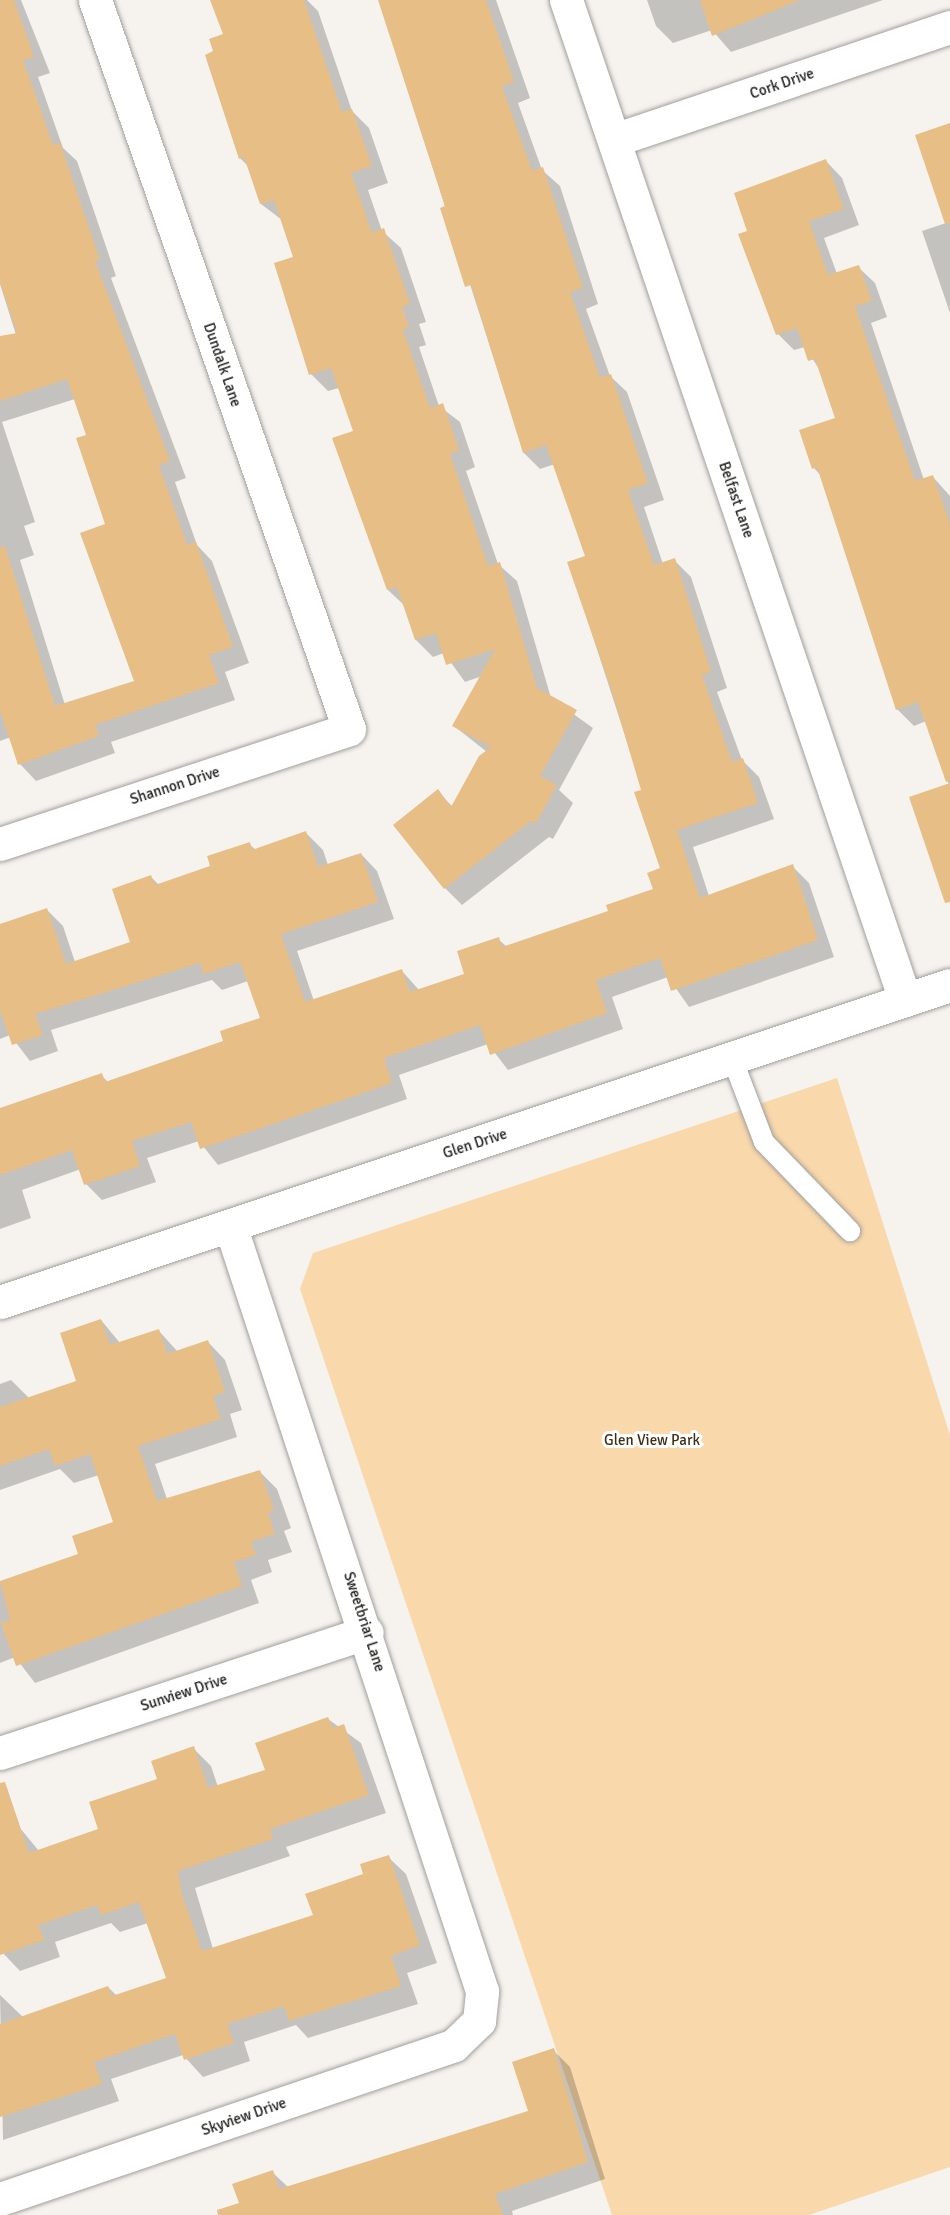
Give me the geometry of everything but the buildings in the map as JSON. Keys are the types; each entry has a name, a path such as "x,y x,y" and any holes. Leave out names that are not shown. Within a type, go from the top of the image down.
{"street":[{"name":"Dundalk Lane","path":"95,0 349,729"},
{"name":"Belfast Lane","path":"566,0 905,1000"},
{"name":"Cork Drive","path":"614,140 950,27"},
{"name":"Shannon Drive","path":"0,844 349,729"},
{"name":"Glen Drive","path":"0,1302 950,985"},
{"name":"Sweetbriar Lane","path":"230,1225 368,1632 482,1991 479,2021"},
{"name":"Sunview Drive","path":"0,1753 368,1632"},
{"name":"Skyview Drive","path":"0,2199 454,2045 479,2021"}],"lane":[{"path":"732,1058 764,1142 850,1231"}],"green space":[{"name":"Glen View Park","path":"837,1078 950,1435 950,2167 809,2215 612,2215 300,1289 313,1253"}]}
